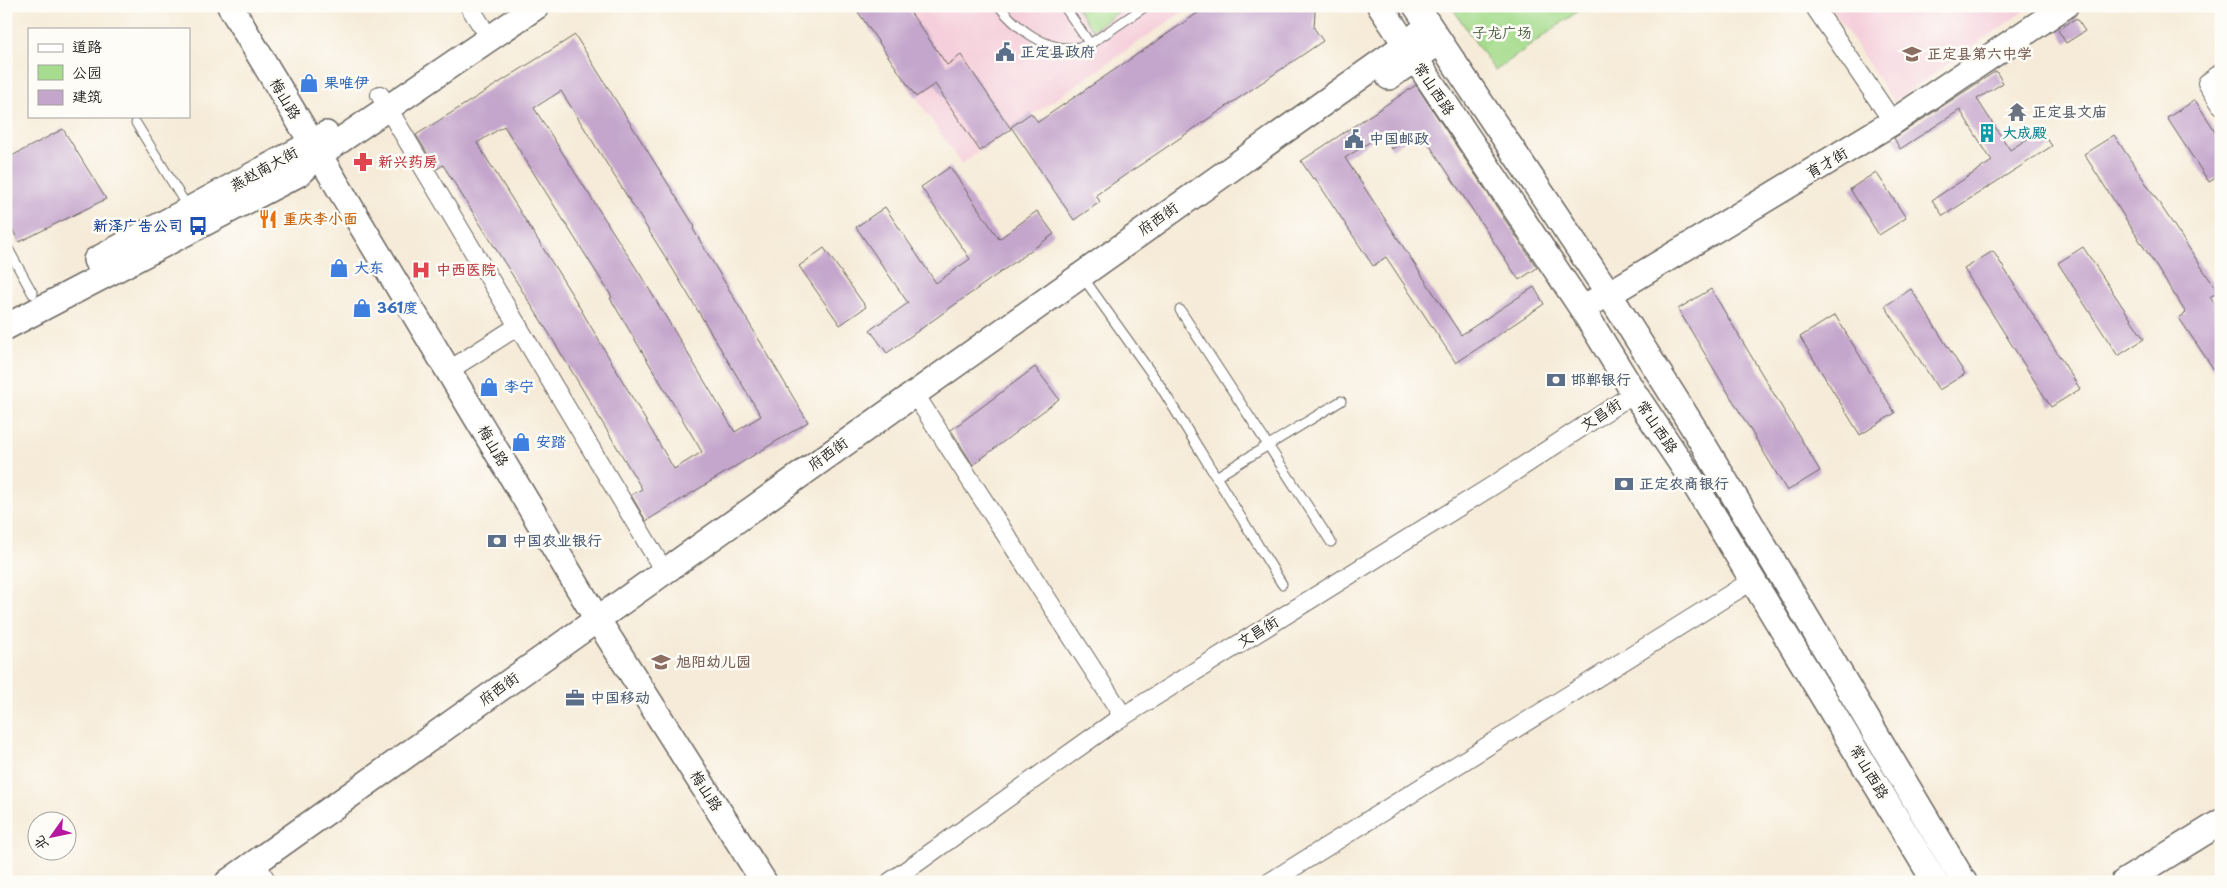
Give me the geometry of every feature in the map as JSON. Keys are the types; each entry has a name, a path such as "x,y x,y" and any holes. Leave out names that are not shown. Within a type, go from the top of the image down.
{"street":[{"name":"梅山路","path":"230,6 601,625 764,882"},
{"path":"384,102 475,16 508,6"},
{"path":"6,327 300,172 315,149 384,102 537,6"},
{"name":"常山西路","path":"1380,6 1581,307 1634,393 1689,475 1936,882"},
{"path":"1814,6 1893,122"},
{"name":"育才街","path":"1581,307 1609,294 1893,122 2065,6"},
{"name":"常山西路","path":"1428,25 1609,294 1693,427 1964,882"},
{"name":"府西街","path":"601,625 664,571 918,399 1084,279 1410,52 1428,25"},
{"path":"2221,73 2207,83 2221,105"},
{"path":"384,102 664,571"},
{"name":"燕赵南大街","path":"6,308 189,210 315,149"},
{"path":"448,371 518,326"},
{"name":"文昌街","path":"890,882 1123,716 1497,483 1634,393"},
{"path":"228,882 261,875 601,625 918,399 1123,716"},
{"path":"1270,882 1753,580"},
{"path":"2124,882 2221,822"}],"lane":[{"path":"1000,6 1027,34 1039,40 1071,48 1090,44 1146,6"},
{"path":"1064,6 1090,44"},
{"path":"136,123 189,210"},
{"path":"6,245 33,294"},
{"path":"1084,279 1159,384 1282,584"},
{"path":"1180,310 1331,542"},
{"path":"1216,477 1341,401"}],"shaded area":[{"name":"正定县政府","path":"854,6 1191,6 961,164"},
{"name":"正定县第六中学","path":"1830,6 2031,6 1894,102"}],"green space":[{"path":"1076,6 1127,6 1092,30"},
{"name":"子龙广场","path":"1451,6 1585,6 1495,71"}],"building":[{"path":"854,6 906,6 947,65 961,55 1011,129 980,151 935,84 916,97"},
{"path":"1208,6 1313,6 1315,12 1314,28 1323,41 1096,195 1100,202 1074,220 1011,127 1031,113 1038,122"},
{"path":"2076,18 2085,31 2066,43 2058,30"},
{"path":"575,35 695,227 693,229 808,422 646,521 631,495 642,489 550,335 443,165 437,169 416,135","holes":["561,91 671,266 761,416 735,432 643,279 534,108","504,126 612,297 610,298 702,452 674,469 573,296 477,143"]},
{"path":"1996,71 2003,83 1977,99 2010,150 2041,130 2052,146 1943,216 1932,200 1992,161 1960,110 1900,149 1894,138"},
{"path":"1416,85 1537,268 1519,280 1420,131 1392,149 1382,134 1345,158 1461,335 1534,287 1544,304 1456,363 1386,257 1373,266 1315,178 1313,179 1301,161"},
{"path":"2195,100 2221,140 2221,175 2209,182 2167,118"},
{"path":"63,129 106,199 19,242 6,218 6,159"},
{"path":"2114,135 2218,292 2210,297 2221,313 2221,380 2179,318 2186,313 2084,154"},
{"path":"950,167 999,239 1037,211 1054,234 887,353 870,330 908,303 856,227 885,207 936,283 970,259 921,187"},
{"path":"1876,172 1906,218 1879,235 1850,189"},
{"path":"2083,247 2144,339 2118,356 2058,263"},
{"path":"824,248 866,307 840,325 799,266"},
{"path":"1993,251 2080,389 2051,407 1964,269"},
{"path":"1711,289 1820,471 1787,491 1678,309"},
{"path":"1911,289 1965,374 1939,390 1885,306"},
{"path":"1835,315 1895,413 1860,435 1800,337"},
{"path":"1035,367 1059,399 973,465 951,430"}],"place":[{"name":"正定县政府","path":"1005,52"},
{"name":"正定县第六中学","path":"1912,54"},
{"name":"果唯伊","path":"309,83"},
{"name":"正定县文庙","path":"2017,112"},
{"name":"大成殿","path":"1987,133"},
{"name":"中国邮政","path":"1354,139"},
{"name":"新兴药房","path":"363,162"},
{"name":"重庆李小面","path":"268,219"},
{"name":"新泽广告公司","path":"198,226"},
{"name":"大东","path":"339,268"},
{"name":"中西医院","path":"421,270"},
{"name":"361度","path":"362,308"},
{"name":"邯郸银行","path":"1556,380"},
{"name":"李宁","path":"489,387"},
{"name":"安踏","path":"521,442"},
{"name":"正定农商银行","path":"1624,484"},
{"name":"中国农业银行","path":"497,541"},
{"name":"旭阳幼儿园","path":"661,662"},
{"name":"中国移动","path":"575,698"}]}
